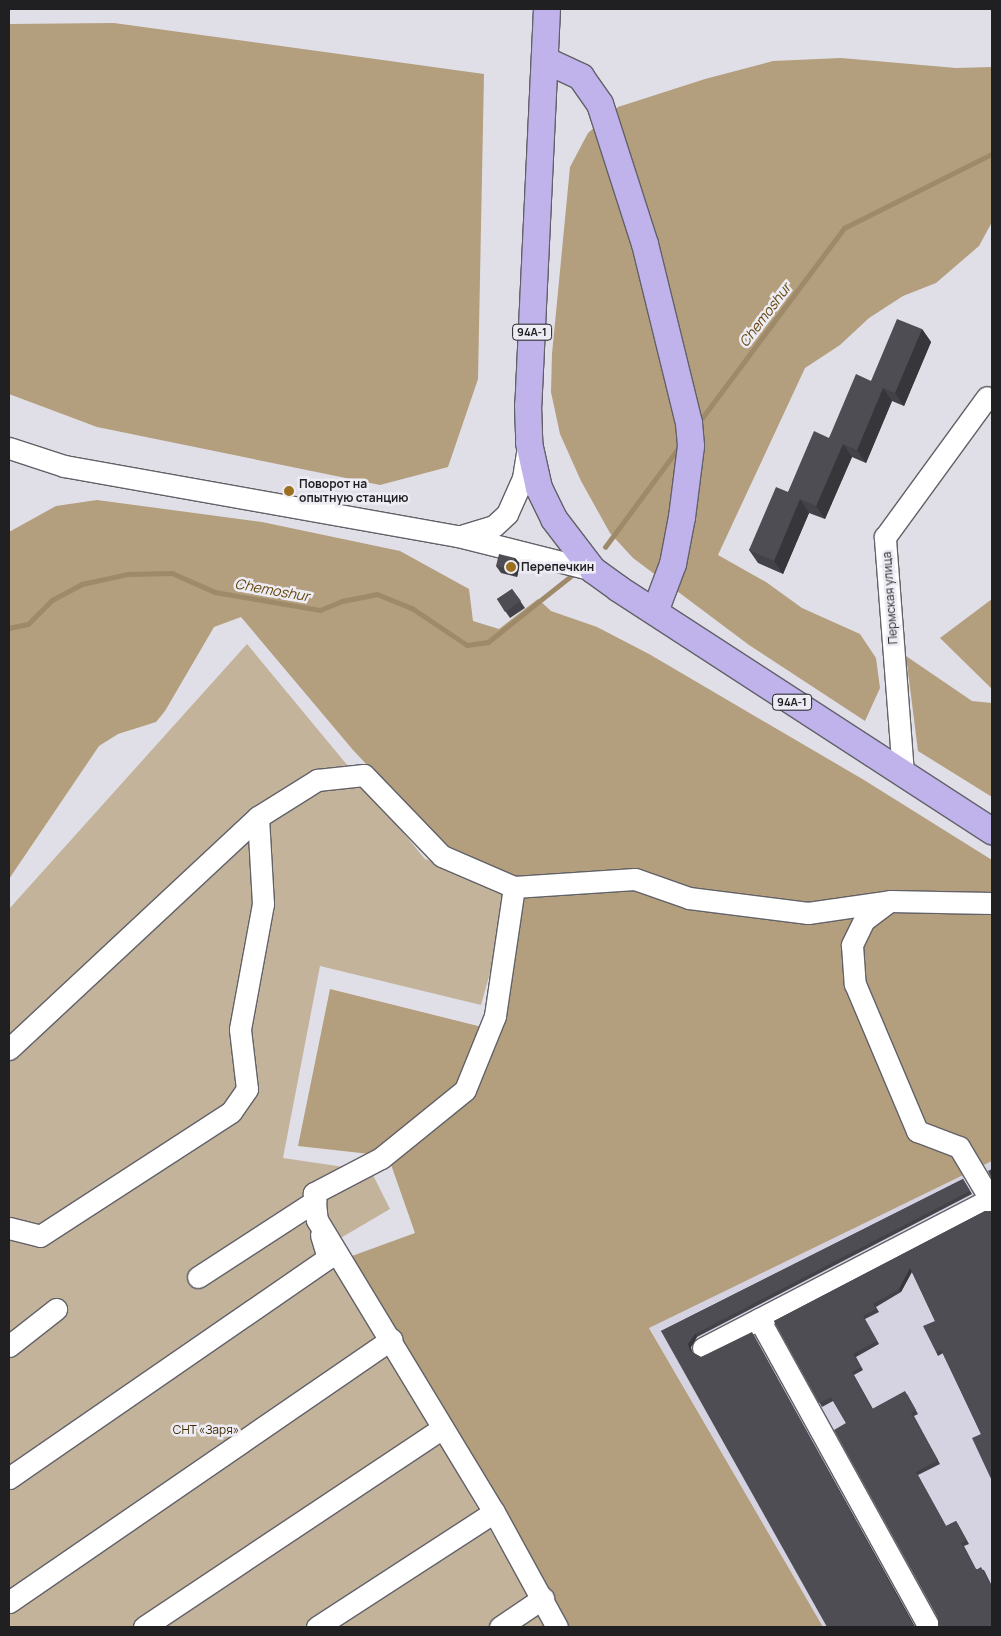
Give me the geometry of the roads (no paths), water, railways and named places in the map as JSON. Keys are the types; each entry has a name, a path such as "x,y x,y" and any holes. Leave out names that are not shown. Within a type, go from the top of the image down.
{"main road":[{"name":"94А-1","path":"547,9 547,61 529,443 539,488 554,519 593,570 992,830"},
{"path":"547,61 581,77 600,104 645,244 690,435 673,564 655,612"}],"street":[{"name":"Пермская улица","path":"903,773 885,537 988,397"},
{"path":"458,536 494,526 507,514 523,478 529,443"},
{"path":"9,448 64,466 458,536 593,570"},
{"path":"9,1049 258,818 317,780 364,774 442,856 514,887 635,879 689,898 808,913 890,901 992,902"},
{"path":"9,1228 40,1236 231,1112 247,1089 240,1029 262,904 258,818"},
{"path":"9,1478 328,1258 316,1210 314,1193 381,1158 465,1090 495,1016 514,887"},
{"path":"703,1348 991,1201 960,1147 917,1131 855,984 852,945 864,920 890,901"},
{"path":"198,1278 316,1210"},
{"path":"316,1210 441,1428 494,1512 544,1598 557,1627"},
{"path":"9,1346 56,1309"},
{"path":"759,1319 929,1627"},
{"path":"9,1602 391,1339"},
{"path":"144,1627 441,1428"},
{"path":"317,1627 494,1512"},
{"path":"500,1627 544,1598"}],"waterway":[{"name":"Chemoshur","path":"699,422 844,228 992,154"},
{"name":"Chemoshur","path":"605,547 680,446"},
{"name":"Chemoshur","path":"9,628 28,624 52,600 82,584 128,574 172,573 215,592 320,610 342,601 377,594 412,608 467,645 488,642 571,576"}],"place":[{"name":"Поворот на опытную станцию","path":"289,491"},
{"name":"Перепечкин","path":"511,567"}],"park label":[{"name":"СНТ «Заря»","path":"206,1430"}]}
